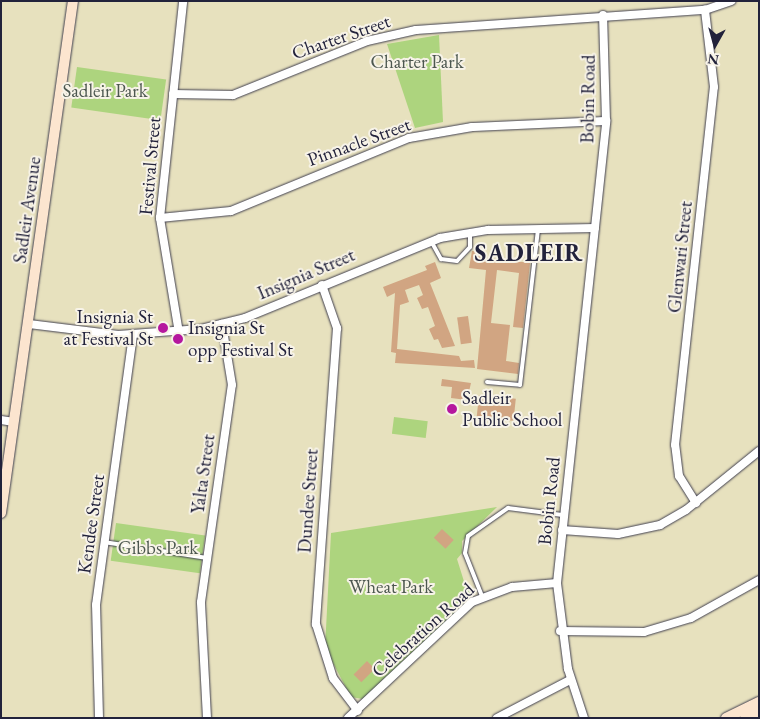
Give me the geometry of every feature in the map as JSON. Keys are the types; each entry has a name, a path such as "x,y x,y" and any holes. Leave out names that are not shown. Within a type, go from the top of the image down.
{"street":[{"name":"Sadleir Avenue","path":"1,513 73,1"},
{"name":"Festival Street","path":"179,333 160,218 183,1"},
{"name":"Charter Street","path":"173,94 233,95 367,41 416,30 705,10 731,1"},
{"name":"Glenwari Street","path":"696,503 679,476 676,445 714,87 705,10"},
{"name":"Bobin Road","path":"584,718 570,680 560,631 557,583 606,120 603,16"},
{"name":"Pinnacle Street","path":"160,218 231,211 409,138 472,127 606,120"},
{"name":"Insignia Street","path":"29,324 133,335 179,333 222,324 431,241 470,232 595,228"},
{"name":"Dundee Street","path":"322,285 337,328 316,624 333,678 358,711"},
{"name":"Yalta Street","path":"207,718 200,639 207,558 232,384 222,324"},
{"name":"Kendee Street","path":"99,718 96,612 133,335"},
{"path":"1,420 14,422"},
{"path":"562,530 612,534 644,530 696,503 759,451"},
{"path":"560,631 644,632 691,618 759,580"},
{"name":"Celebration Road","path":"348,718 358,711 482,596 512,587 557,583"},
{"path":"497,718 570,680"},
{"path":"726,718 759,702"},
{"path":"745,718 759,712"}],"lane":[{"path":"487,382 520,385 538,229"},
{"path":"431,241 441,259 457,261 470,247 470,232"},
{"path":"482,596 465,553 468,536 508,508 563,515"},
{"path":"104,542 207,558"}],"green space":[{"name":"Charter Park","path":"439,35 443,122 415,128 387,44"},
{"name":"Sadleir Park","path":"77,67 166,80 160,120 71,108"},
{"path":"394,417 428,421 426,438 392,434"},
{"name":"Wheat Park","path":"497,507 462,541 462,553 457,559 467,591 473,587 472,596 363,699 351,697 325,648 331,533"},
{"name":"Gibbs Park","path":"116,523 205,536 200,573 111,561"}],"building":[{"path":"472,251 482,252 481,257 530,263 523,328 513,327 519,273 497,270 491,323 510,325 506,361 519,363 518,374 477,369 486,270 469,268"},
{"path":"435,262 441,278 430,283 455,346 442,348 438,339 434,340 429,329 435,326 428,307 422,309 417,298 423,295 419,285 405,290 409,302 400,305 397,349 459,356 461,361 474,360 475,368 395,363 396,353 391,352 395,293 387,297 383,287 427,270 425,266"},
{"path":"468,316 472,343 461,344 457,318"},
{"path":"442,379 471,383 467,400 451,398 452,387 441,386"},
{"path":"479,395 516,399 513,421 477,417"},
{"path":"442,529 454,540 446,549 434,538"},
{"path":"367,661 375,669 361,682 354,674"}],"place":[{"name":"Insignia St at Festival St","path":"163,328"},
{"name":"Insignia St opp Festival St","path":"178,339"},
{"name":"Sadleir Public School","path":"452,409"}],"district":[{"name":"SADLEIR","path":"529,253"}]}
